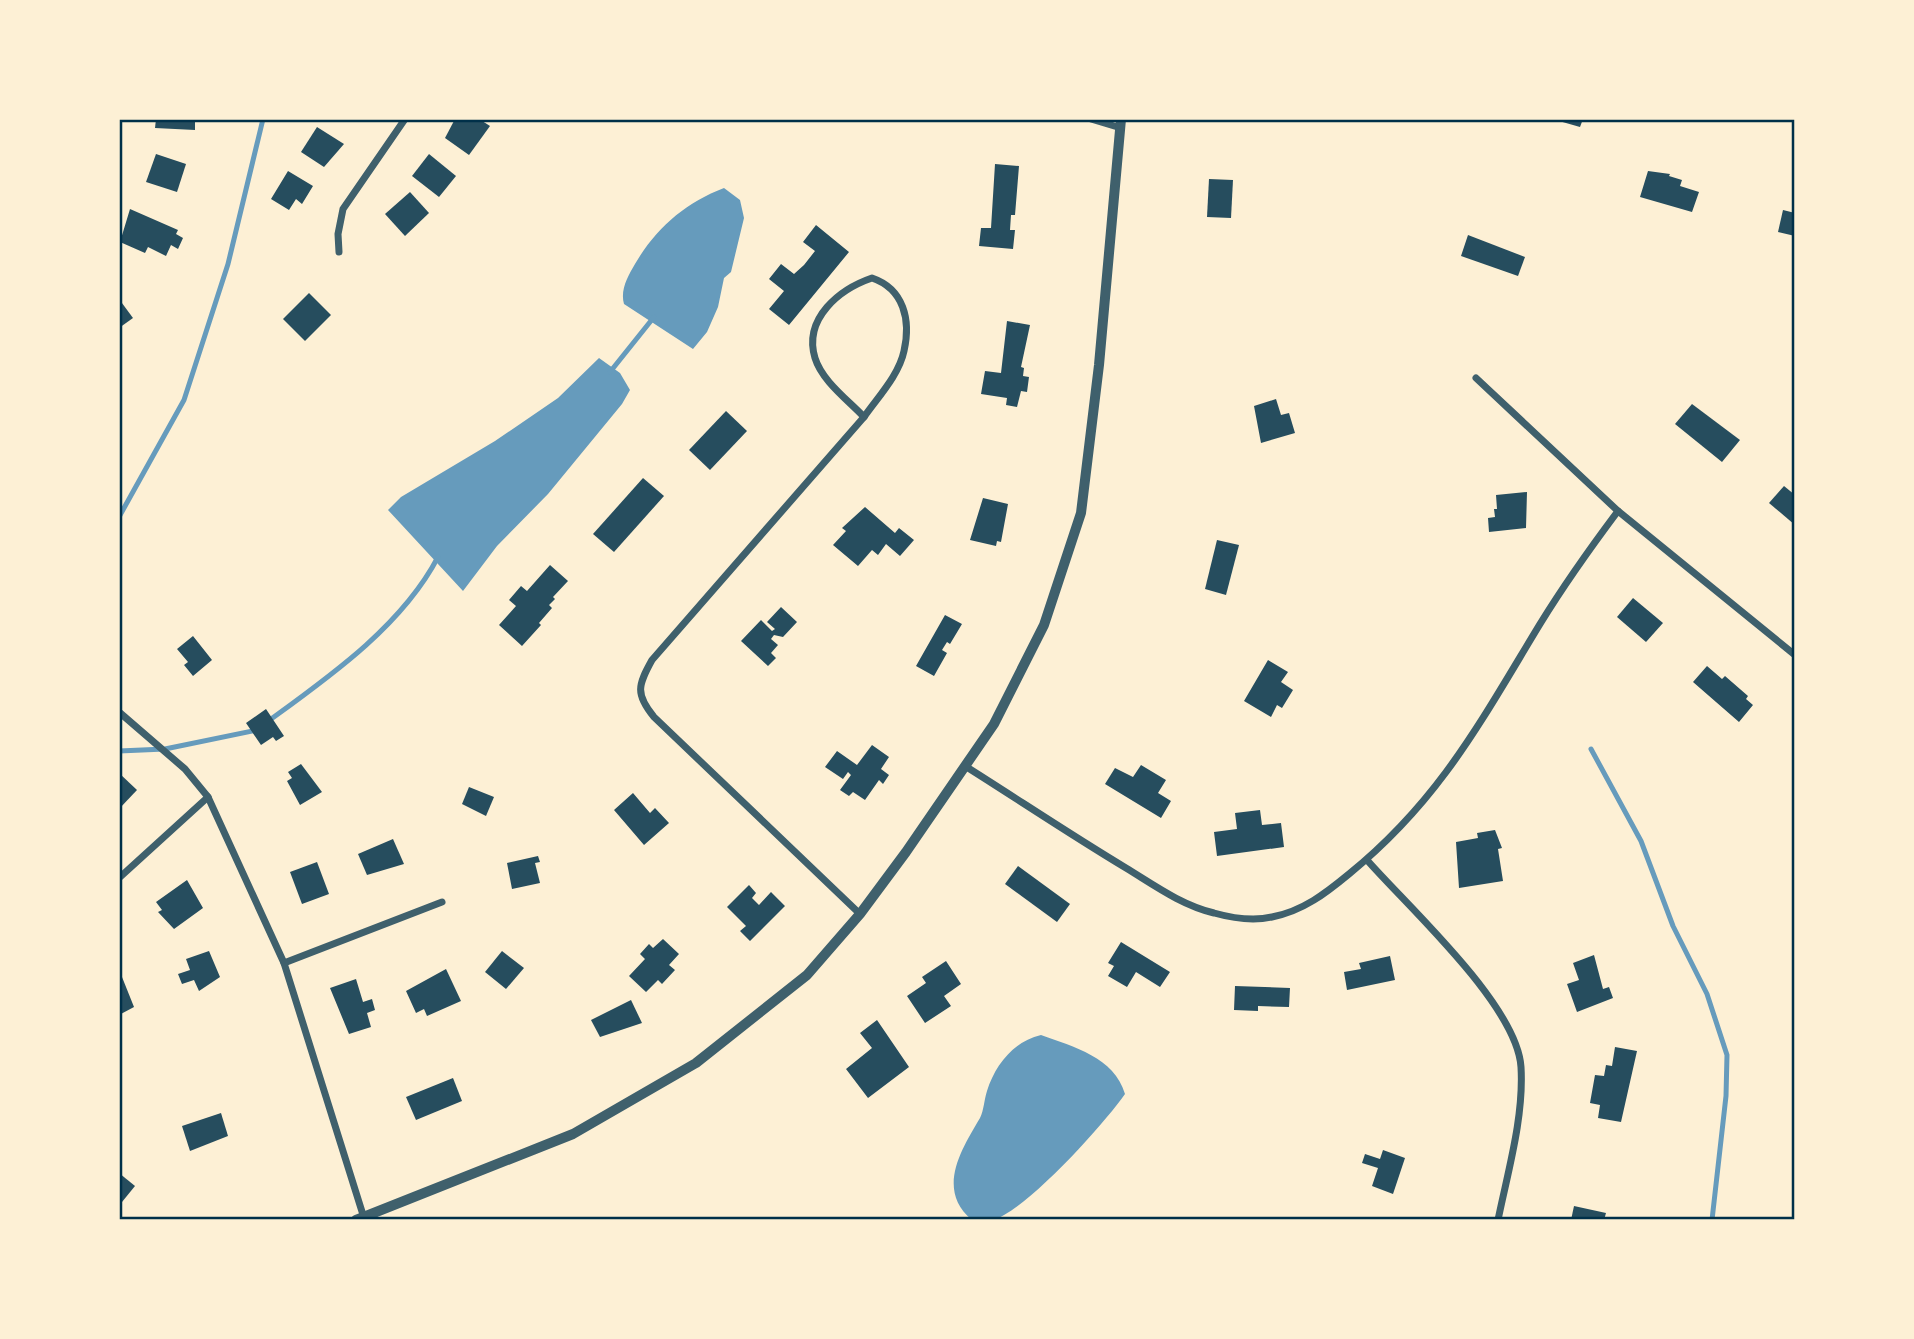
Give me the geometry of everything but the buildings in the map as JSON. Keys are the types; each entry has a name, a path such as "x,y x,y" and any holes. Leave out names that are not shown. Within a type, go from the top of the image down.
{"street":[{"path":"339,252 338,234 343,209 405,119"},
{"path":"119,712 185,769 208,797 284,963 360,1219 573,1134 696,1063 807,975 860,914 995,724 1044,625 1081,513 1099,365 1121,123 1091,119"},
{"path":"860,914 654,717 642,704 639,691 652,660 864,417 891,379 904,352 906,318 902,303 888,283 872,278 851,285 832,299 820,318 813,340 815,359 830,381 864,417"},
{"path":"1476,378 1618,510 1795,654"},
{"path":"965,766 1090,848 1182,902 1214,913 1244,918 1271,918 1299,909 1321,896 1367,860 1427,800 1456,763 1542,621 1618,510"},
{"path":"119,878 208,797"},
{"path":"1367,860 1475,979 1500,1014 1516,1044 1521,1066 1520,1095 1498,1220"},
{"path":"284,963 442,902"}],"water":[{"path":"724,188 740,200 744,218 731,272 724,278 718,307 707,332 693,349 624,304 624,288 643,251 662,228 684,209"},
{"path":"599,358 620,373 630,390 622,404 548,494 497,546 463,591 388,510 401,497 495,441 558,398"},
{"path":"1041,1035 1079,1049 1102,1062 1120,1081 1125,1094 1083,1144 1025,1200 993,1220 972,1220 955,1196 955,1170 960,1156 980,1118 986,1094 1000,1063 1022,1043"}],"waterway":[{"path":"119,517 184,400 228,264 263,119"},
{"path":"610,372 654,317"},
{"path":"267,722 339,668 384,628 405,606 438,557"},
{"path":"119,751 165,749 257,730"},
{"path":"1591,749 1641,841 1673,926 1707,994 1727,1055 1726,1096 1712,1220"}]}
